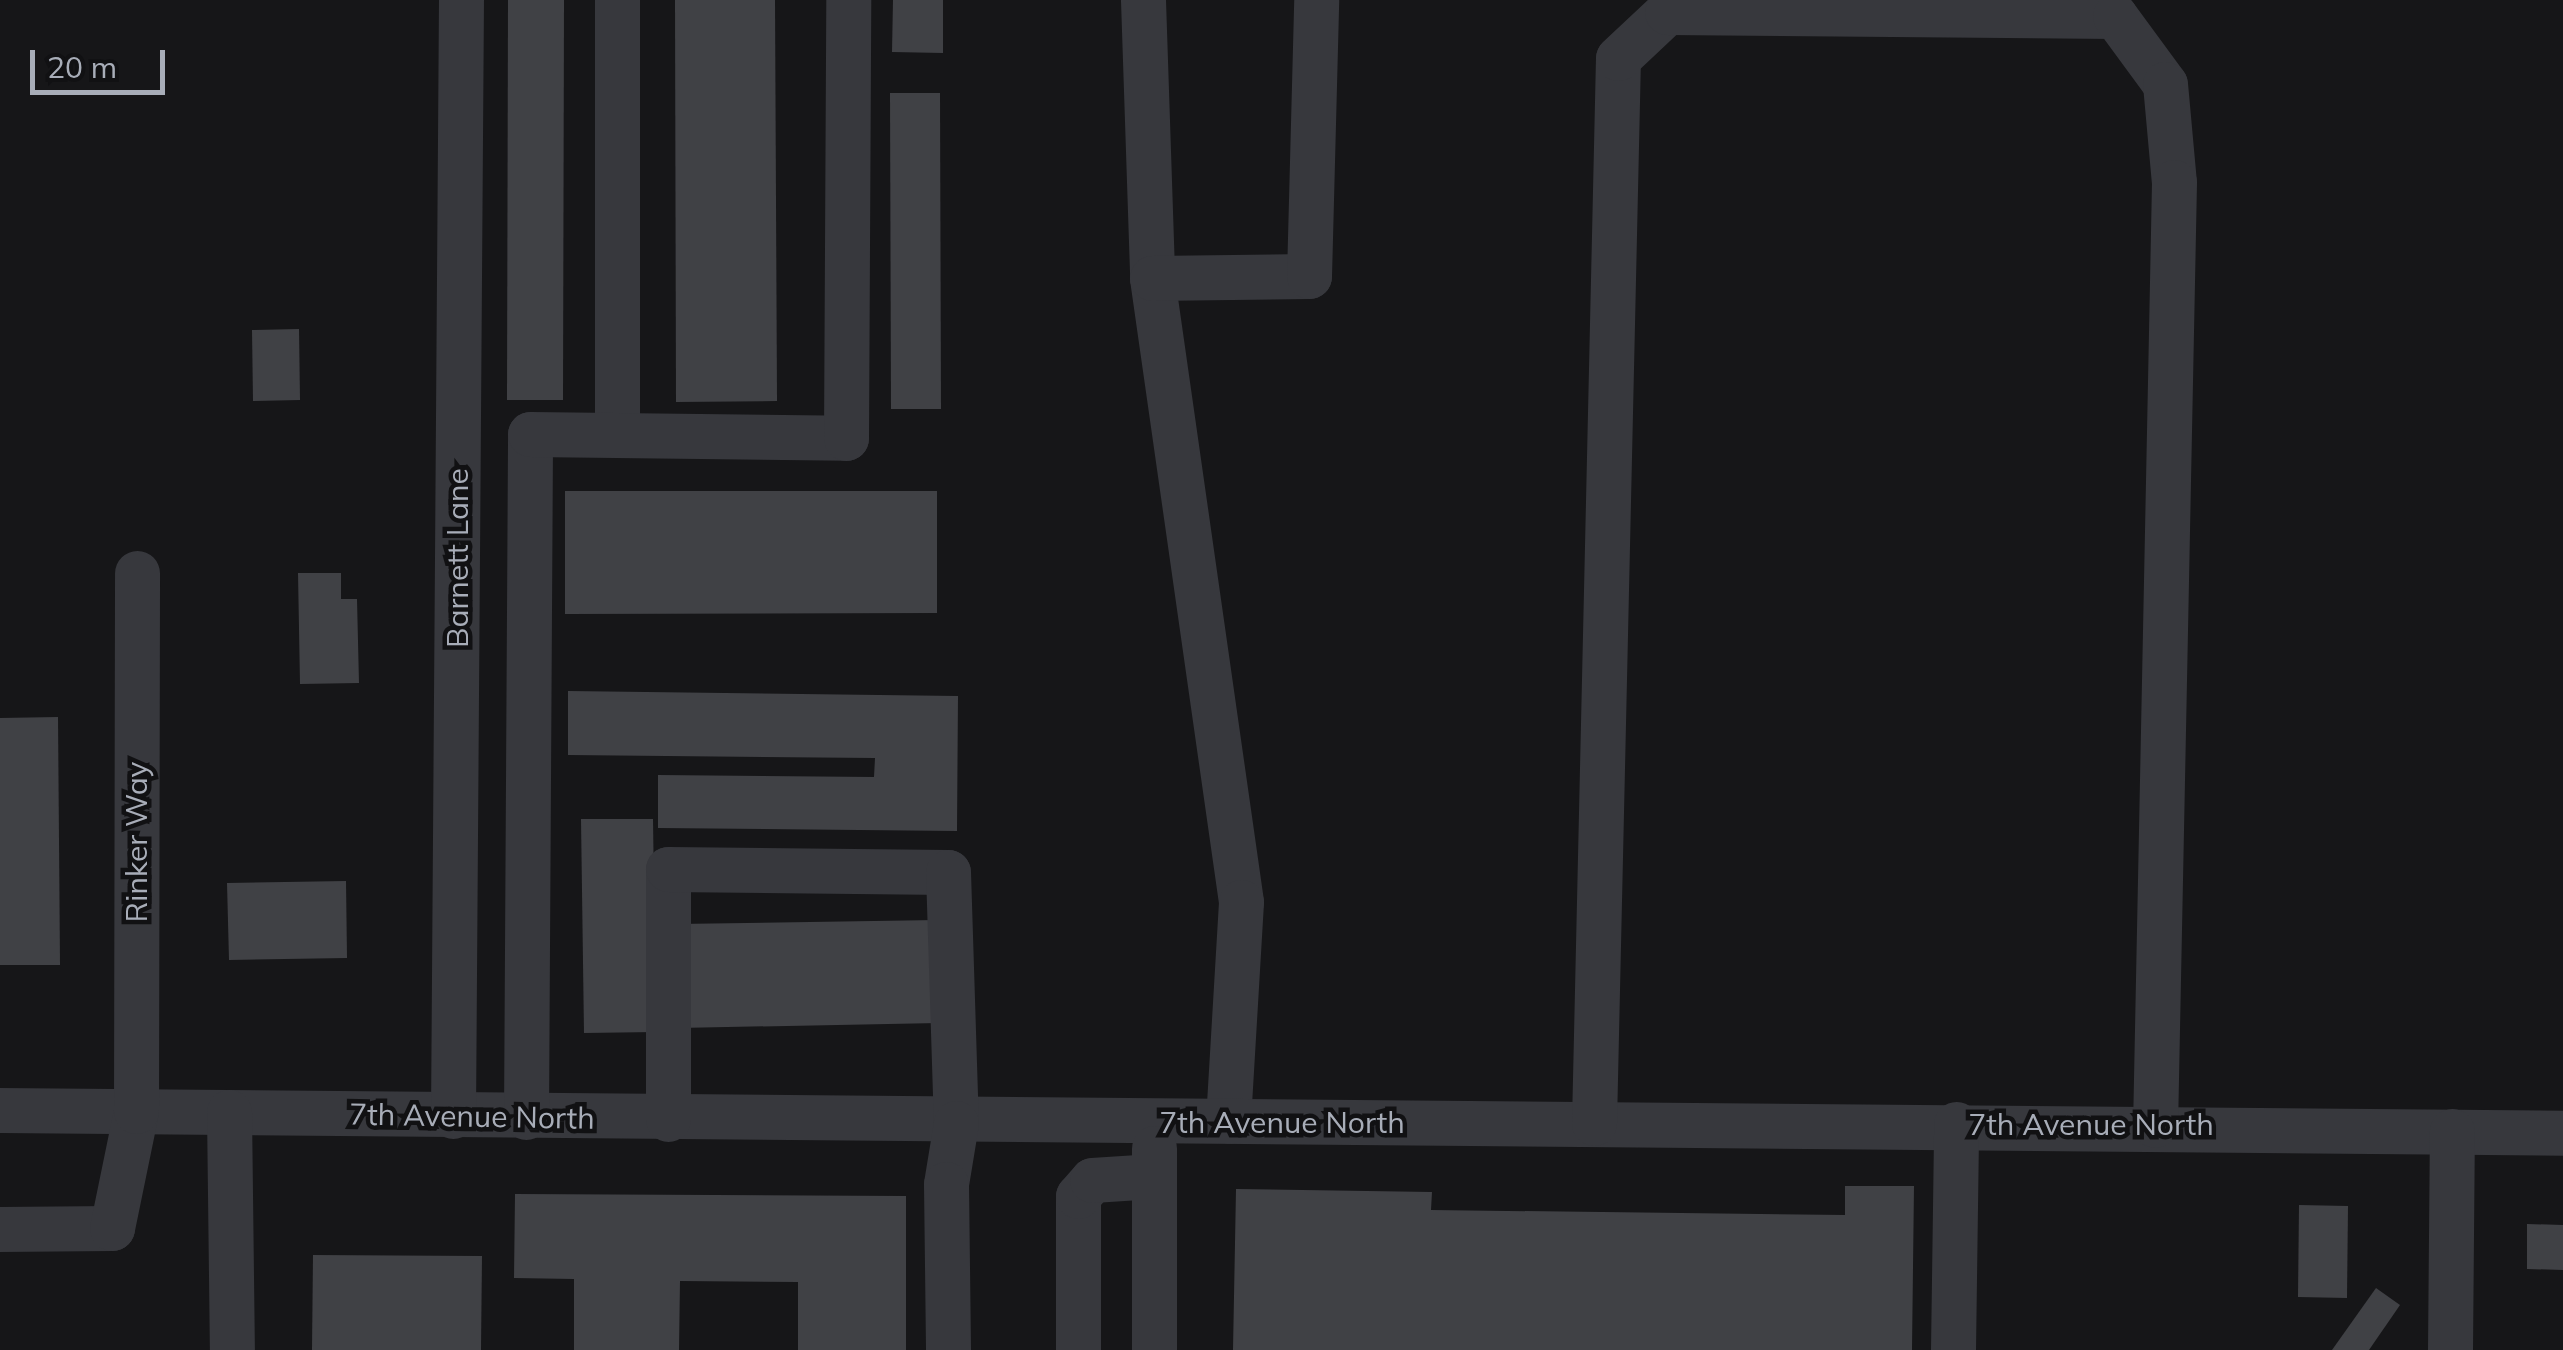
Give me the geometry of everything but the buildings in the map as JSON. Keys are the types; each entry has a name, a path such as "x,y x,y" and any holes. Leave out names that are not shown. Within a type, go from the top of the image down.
{"street":[{"name":"Barnett Lane","path":"453,1116 461,0"},
{"path":"616,435 617,0"},
{"path":"526,1117 530,434 846,438 848,0"},
{"path":"1143,0 1152,278 1241,902 1228,1121"},
{"path":"1152,278 1308,276 1316,0"},
{"path":"1594,1122 1618,58 1667,12 1686,12 2115,16 2165,84 2174,182 2155,1125"},
{"name":"Rinker Way","path":"0,1229 112,1228 136,1111 137,573"},
{"path":"668,1119 668,869 948,872 956,1122 946,1184 948,1350"},
{"name":"7th Avenue North","path":"0,1110 956,1122 2155,1125 2563,1133"},
{"path":"229,1112 232,1350"},
{"path":"1154,1350 1155,1121"},
{"path":"1954,1350 1956,1124"},
{"path":"2450,1350 2452,1131"},
{"path":"1078,1350 1078,1196 1092,1180 1154,1176"}]}
